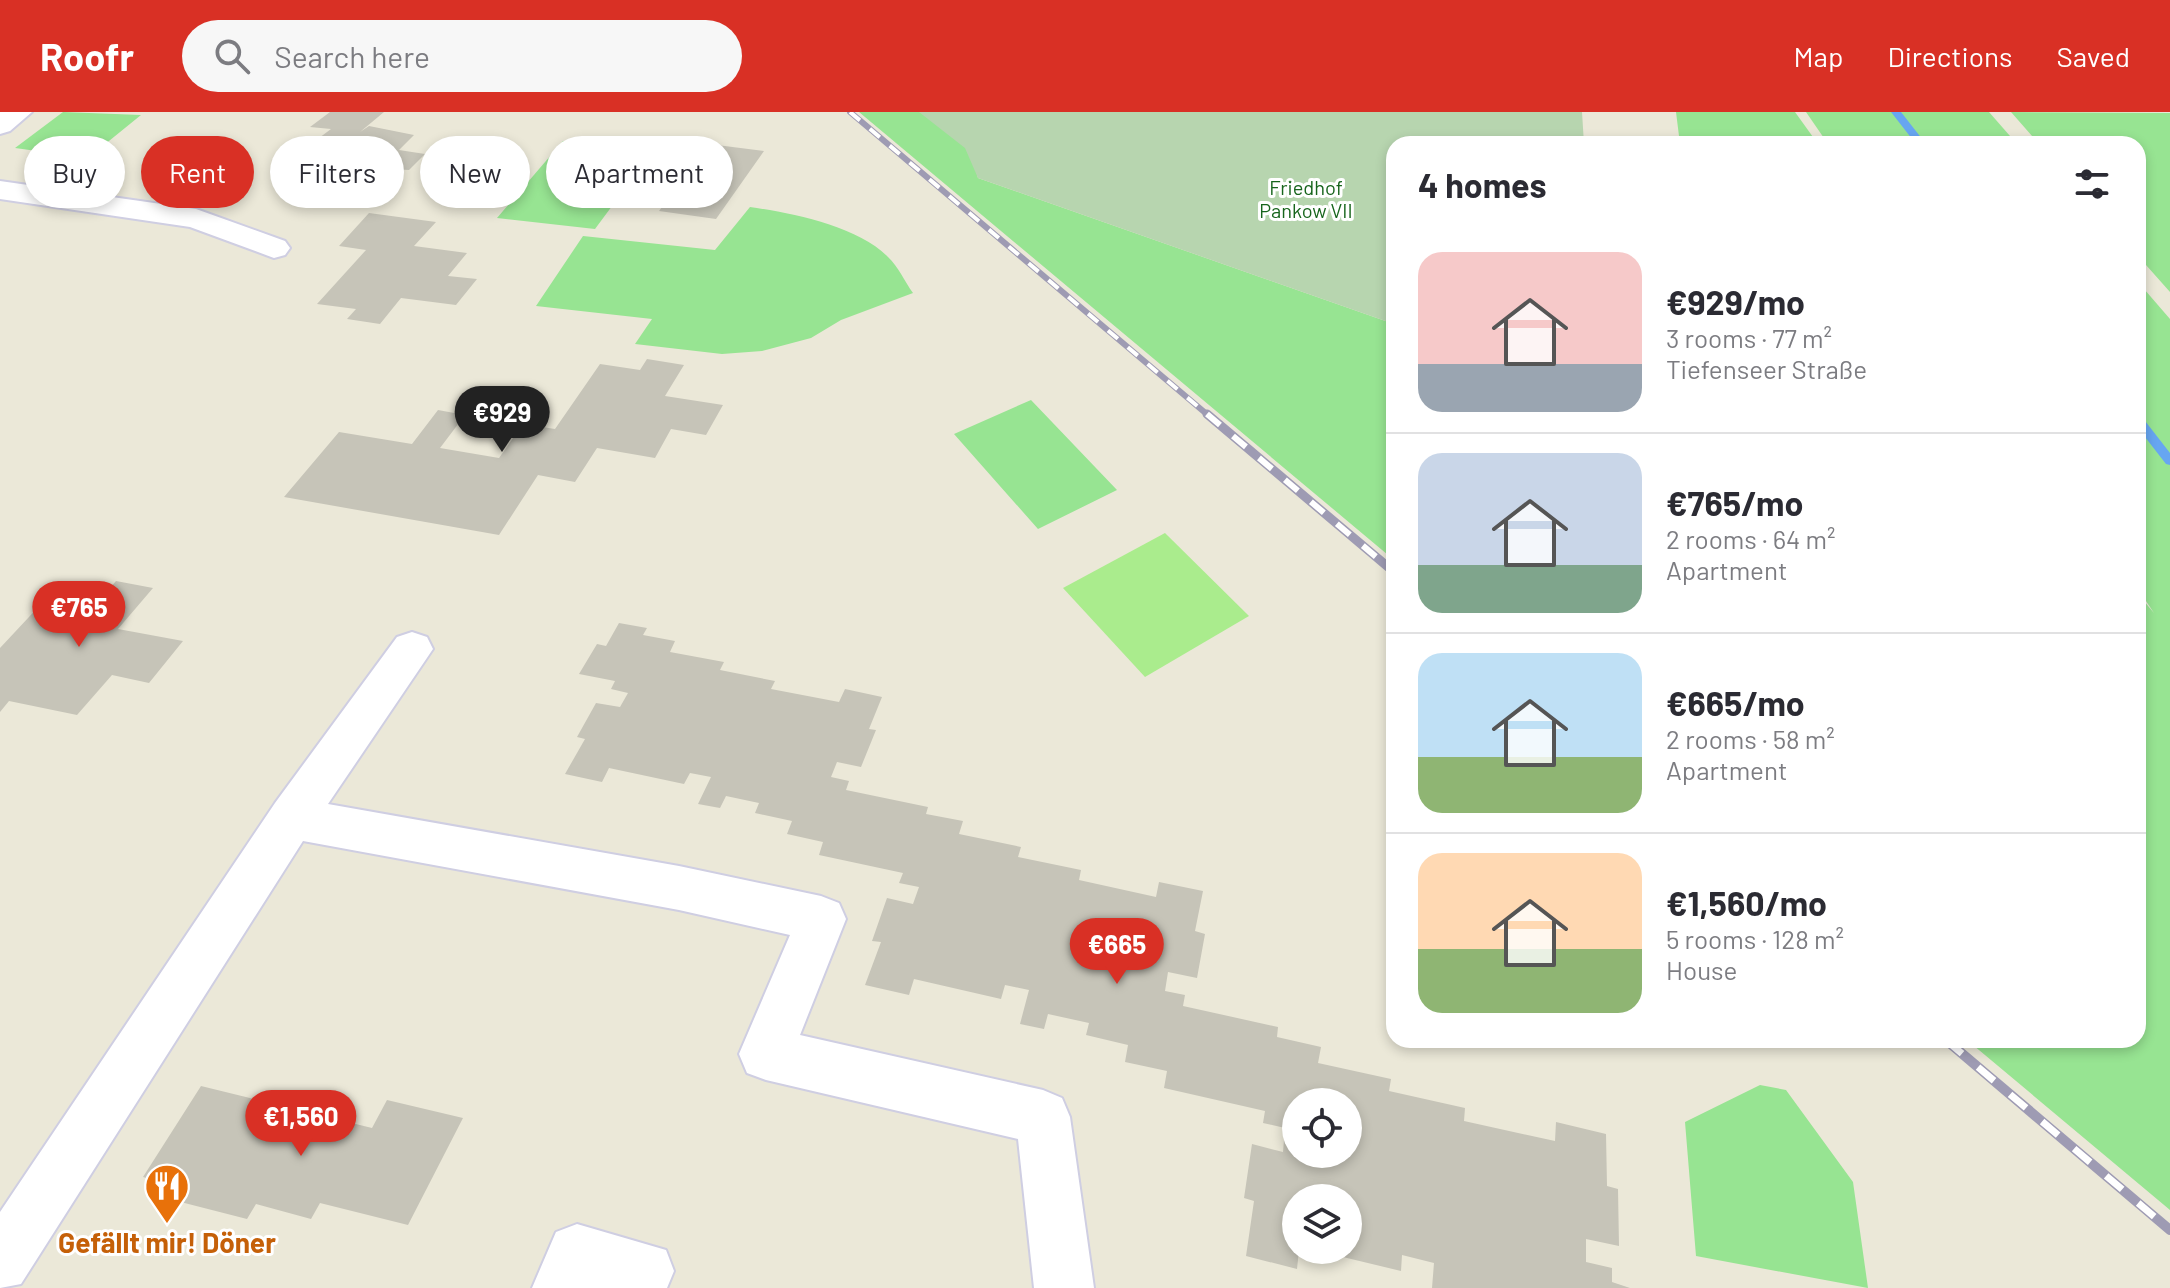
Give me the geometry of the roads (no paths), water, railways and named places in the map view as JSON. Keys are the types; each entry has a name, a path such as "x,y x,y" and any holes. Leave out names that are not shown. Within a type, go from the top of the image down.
{"street":[{"path":"0,125 18,112"},
{"path":"0,190 196,218 274,248"},
{"path":"0,1263 292,818 412,649"},
{"path":"292,818 679,888 821,919 766,1054 1043,1117 1064,1288"},
{"path":"562,1288 577,1253 645,1271"}],"waterway":[{"path":"1896,112 1915,136"},
{"path":"2146,430 2170,461"}],"railway":[{"path":"850,112 1209,416"},
{"path":"1207,414 1386,565"},
{"path":"1955,1048 2170,1230"}],"place":[{"name":"Gefällt mir! Döner","path":"167,1225"}],"park label":[{"name":"Friedhof Pankow VII","path":"1306,200"}]}
